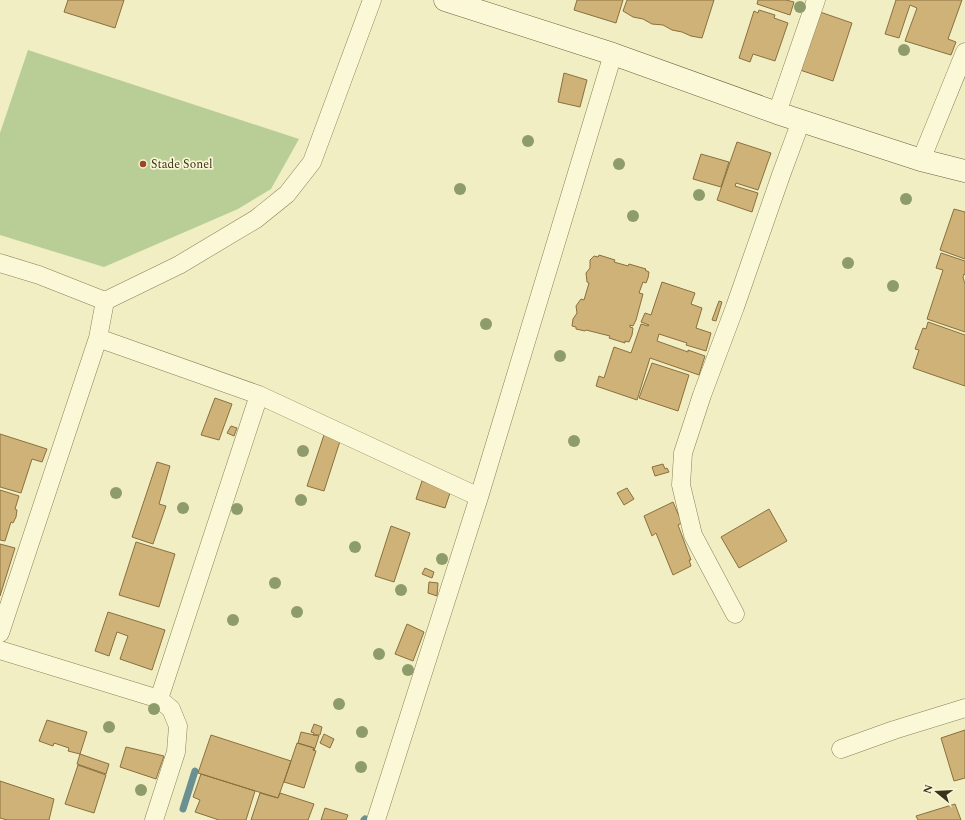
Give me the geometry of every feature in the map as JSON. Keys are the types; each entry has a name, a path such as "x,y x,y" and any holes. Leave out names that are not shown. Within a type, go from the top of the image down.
{"main road":[{"path":"445,0 613,54 801,121 921,160 965,171"}],"street":[{"path":"0,263 40,274 105,301 179,266 256,219 287,194 312,162 372,0"},
{"path":"777,113 816,0"},
{"path":"921,160 965,52"},
{"path":"376,820 479,496 613,54"},
{"path":"735,614 693,535 682,485 683,453 702,395 801,121"},
{"path":"0,633 98,338 105,301"},
{"path":"98,338 259,395 479,496"},
{"path":"159,699 259,395"},
{"path":"0,650 159,699 171,709 178,726 176,752 154,820"},
{"path":"841,750 894,730 965,708"}],"green space":[{"name":"Stade Sonel","path":"28,50 299,139 271,189 238,209 104,267 0,235 0,133"}],"building":[{"path":"68,0 124,0 115,28 64,12"},
{"path":"577,0 623,0 616,23 574,10"},
{"path":"627,0 714,0 702,38 691,36 672,30 663,25 652,24 643,19 633,17 623,11"},
{"path":"758,0 786,0 794,2 790,15 757,4"},
{"path":"896,0 962,0 948,39 956,42 951,55 905,41 917,8 910,5 899,38 885,34"},
{"path":"759,10 775,15 774,18 788,23 775,61 753,54 750,62 739,58 754,11 758,13"},
{"path":"820,12 852,23 833,81 800,70"},
{"path":"564,73 587,80 580,107 558,102"},
{"path":"737,142 771,153 758,190 736,183 735,186 758,193 752,212 717,200"},
{"path":"701,154 729,162 721,187 693,179"},
{"path":"954,209 965,212 965,259 940,250"},
{"path":"941,253 965,261 965,275 964,274 963,277 965,284 965,332 927,319 943,270 936,268"},
{"path":"599,255 615,260 614,262 628,266 629,264 646,269 645,270 649,272 646,283 643,282 639,293 643,294 636,320 633,326 630,325 630,327 633,328 629,342 625,341 625,343 609,338 610,336 576,329 576,327 572,326 573,319 577,313 576,306 581,299 584,300 589,283 587,282 586,273 590,268 590,260 594,256 598,257"},
{"path":"662,282 695,293 691,304 702,308 696,328 711,333 706,351 659,334 657,341 688,352 688,350 705,356 699,375 650,358 637,400 596,386 599,376 604,378 614,347 631,353 641,324 649,325 641,322 645,313 651,315"},
{"path":"719,301 722,302 716,321 712,320"},
{"path":"928,322 965,335 965,386 913,368 919,350 915,349 923,328 926,329"},
{"path":"652,363 689,375 678,411 639,398"},
{"path":"215,398 232,404 219,440 201,435"},
{"path":"231,426 237,428 234,436 227,433"},
{"path":"325,432 341,438 324,491 307,486"},
{"path":"0,434 47,449 42,462 32,459 21,493 0,487"},
{"path":"157,462 170,466 159,504 166,506 153,544 132,537"},
{"path":"663,464 665,469 667,468 669,472 655,476 652,467"},
{"path":"422,481 451,490 445,508 416,499"},
{"path":"627,488 634,499 624,505 617,493"},
{"path":"0,490 19,496 15,509 17,510 16,517 13,523 11,522 5,541 0,540"},
{"path":"673,502 682,523 678,525 691,560 689,560 691,566 673,575 656,533 652,536 644,516"},
{"path":"769,509 787,541 739,568 721,537"},
{"path":"391,526 410,533 394,582 375,576"},
{"path":"136,542 175,554 159,607 119,595"},
{"path":"0,544 15,548 0,596"},
{"path":"425,568 434,572 432,578 422,574"},
{"path":"429,582 438,583 437,596 428,593"},
{"path":"108,612 165,630 152,670 120,659 128,636 117,632 109,656 95,651"},
{"path":"407,624 424,632 413,661 395,654"},
{"path":"47,720 87,732 80,754 68,751 69,748 54,743 53,746 39,741"},
{"path":"314,724 322,727 320,735 313,735 314,733 311,732"},
{"path":"965,730 965,778 954,781 941,738"},
{"path":"301,732 319,736 314,751 314,748 298,743"},
{"path":"324,734 334,739 330,748 320,743"},
{"path":"211,735 291,761 278,798 198,773"},
{"path":"297,743 314,748 313,750 316,751 304,788 284,782"},
{"path":"126,747 164,756 156,779 120,767"},
{"path":"80,754 109,764 106,774 77,764"},
{"path":"78,765 106,775 94,813 65,804"},
{"path":"201,774 255,791 246,820 219,820 195,812 200,800 193,797"},
{"path":"0,781 54,799 49,820 7,820 0,818"},
{"path":"260,793 278,798 280,793 314,804 308,820 251,820"},
{"path":"955,804 961,820 918,820 916,816"},
{"path":"325,808 348,815 346,820 321,820"}],"waterway":[{"path":"183,809 195,771"}],"place":[{"name":"Stade Sonel","path":"143,164"}]}
